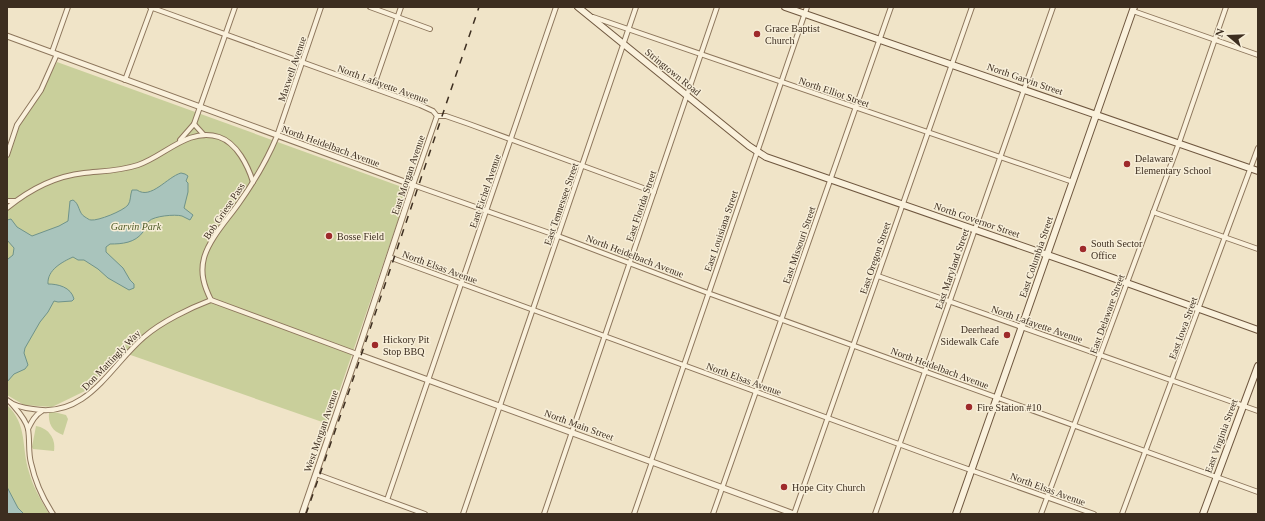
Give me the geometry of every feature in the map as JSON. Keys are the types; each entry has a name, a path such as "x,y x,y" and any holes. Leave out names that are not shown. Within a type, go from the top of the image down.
{"main road":[{"name":"Stringtown Road","path":"578,7 757,152"},
{"name":"North Garvin Street","path":"785,7 1258,171"},
{"name":"East Columbia Street","path":"956,514 1134,9"},
{"name":"North Governor Street","path":"757,152 771,159 1047,254 1258,330"},
{"name":"East Virginia Street","path":"1203,514 1258,366"}],"street":[{"path":"7,155 17,125 41,90 55,53 68,7"},
{"path":"125,80 151,7"},
{"name":"North Lafayette Avenue","path":"151,7 373,88 433,111 437,116 446,116 654,192"},
{"path":"7,208 34,190 62,177 83,173 117,171 137,166 151,160 183,138 194,124 235,7"},
{"name":"Maxwell Avenue","path":"277,136 321,7"},
{"path":"370,7 430,29"},
{"path":"373,88 401,7"},
{"name":"East Eichel Avenue","path":"387,500 556,7"},
{"name":"East Tennessee Street","path":"463,514 636,7"},
{"name":"East Florida Street","path":"544,514 717,7"},
{"name":"East Louisiana Street","path":"634,514 708,293 807,7"},
{"name":"East Missouri Street","path":"713,514 891,7"},
{"name":"East Oregon Street","path":"794,514 972,7"},
{"name":"East Maryland Street","path":"875,514 1053,7"},
{"name":"East Delaware Street","path":"1041,514 1179,143 1226,7"},
{"path":"1134,9 1258,55"},
{"name":"North Elliot Street","path":"589,16 1073,182"},
{"name":"North Heidelbach Avenue","path":"7,36 277,136 558,236 708,293 1258,492"},
{"name":"East Morgan Avenue","path":"357,354 437,116"},
{"path":"194,124 204,135"},
{"path":"175,144 204,135 219,137 226,140 235,148 253,182"},
{"name":"Bob Griese Pass","path":"211,300 206,289 202,273 206,252 217,233 266,162 277,136"},
{"name":"East Iowa Street","path":"1122,514 1258,148"},
{"path":"7,201 16,201"},
{"path":"1153,212 1258,249"},
{"name":"North Elsas Avenue","path":"389,258 1094,514"},
{"name":"North Lafayette Avenue","path":"878,276 1258,411"},
{"path":"211,300 357,354"},
{"name":"Don Mattingly Way","path":"8,401 19,406 43,411 68,406 86,397 145,336 165,322 211,300"},
{"name":"North Main Street","path":"357,354 794,514"},
{"name":"West Morgan Avenue","path":"302,514 357,354"},
{"path":"8,401 20,414 28,429"},
{"path":"43,411 37,414 32,420 28,429 28,447 31,465 39,488 53,514"},
{"path":"316,474 425,514"}],"green space":[{"name":"Garvin Park","path":"57,62 402,187 405,200 328,424 122,352 85,391 52,407 24,405 7,395 7,160 18,126 40,95"},
{"path":"7,405 18,420 23,436 31,478 49,514 24,514 16,506 8,491"},
{"path":"49,412 66,415 68,419 63,435 53,429 49,420"},
{"path":"36,426 44,429 50,434 54,442 54,451 33,449 32,447"}],"water":[{"path":"181,173 188,176 186,181 188,183 188,192 184,208 193,215 190,220 179,215 155,218 148,222 143,232 136,239 124,243 110,244 106,247 106,252 123,268 134,284 134,288 129,290 108,278 84,260 78,260 73,257 64,261 56,267 50,275 48,284 64,287 70,292 74,299 72,301 54,301 25,348 24,353 28,365 25,369 14,374 7,382 7,259 13,255 14,248 7,240 7,220 11,219 17,227 32,236 68,221 70,201 73,200 85,217 90,220 99,219 116,213 128,205 132,190 148,192"},
{"path":"7,487 18,508 24,514 7,514"}],"railway":[{"path":"306,514 479,7"}],"place":[{"name":"Grace Baptist Church","path":"757,34"},
{"name":"Delaware Elementary School","path":"1127,164"},
{"name":"Bosse Field","path":"329,236"},
{"name":"South Sector Office","path":"1083,249"},
{"name":"Deerhead Sidewalk Cafe","path":"1007,335"},
{"name":"Hickory Pit Stop BBQ","path":"375,345"},
{"name":"Fire Station #10","path":"969,407"},
{"name":"Hope City Church","path":"784,487"}]}
